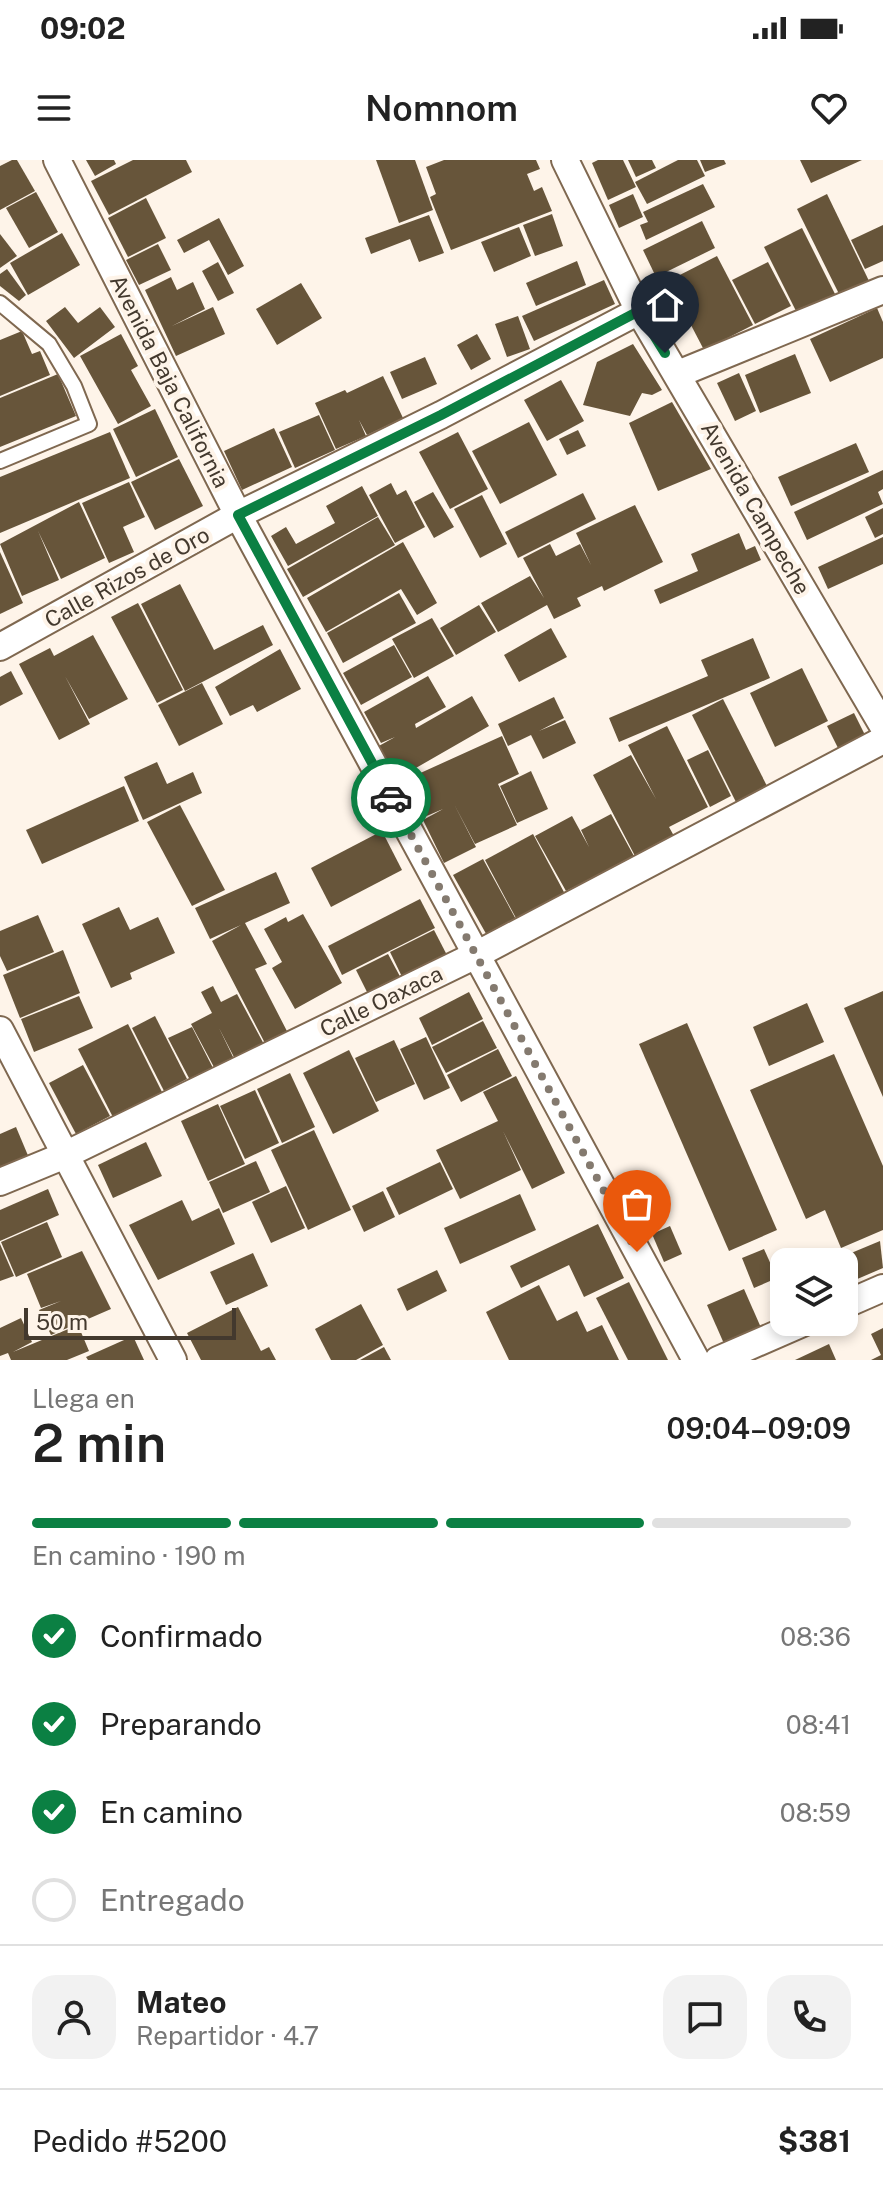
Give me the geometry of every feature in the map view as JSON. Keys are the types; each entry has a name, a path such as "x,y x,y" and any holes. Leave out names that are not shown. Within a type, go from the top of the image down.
{"street":[{"name":"Avenida Baja California","path":"57,160 238,515 696,1360"},
{"name":"Avenida Campeche","path":"565,160 639,311 883,726"},
{"path":"678,374 883,290"},
{"name":"Calle Rizos de Oro","path":"0,647 238,515 441,415 639,311"},
{"name":"Calle Oaxaca","path":"0,1182 63,1156 476,955 883,740"},
{"path":"0,1030 63,1156 173,1360"},
{"path":"858,1299 883,1288"},
{"path":"718,1360 773,1336"}],"lane":[{"path":"0,461 89,424 74,386 49,344 4,312"}],"building":[{"path":"17,160 35,191 0,210 0,166"},
{"path":"86,160 114,160 116,164 95,176"},
{"path":"133,160 186,160 192,172 109,215 91,181"},
{"path":"376,160 415,160 433,210 399,223"},
{"path":"444,160 536,160 540,169 527,174 534,191 542,187 552,211 451,250 430,197 436,194 426,167"},
{"path":"598,160 623,160 636,187 608,200 592,163"},
{"path":"628,160 652,160 656,168 636,177"},
{"path":"678,160 697,160 705,176 647,204 635,182"},
{"path":"700,160 724,160 726,164 705,172"},
{"path":"800,160 862,160 811,183"},
{"path":"703,184 715,207 646,240 640,225 648,222 643,212"},
{"path":"36,192 58,232 29,248 6,208"},
{"path":"633,194 643,217 619,228 609,205"},
{"path":"827,194 870,283 841,298 797,209"},
{"path":"146,198 166,238 128,257 108,218"},
{"path":"552,214 563,246 535,256 523,225"},
{"path":"429,215 444,253 419,262 410,239 371,254 365,238"},
{"path":"219,218 244,266 228,275 209,240 184,253 177,240"},
{"path":"702,221 715,248 656,277 643,250"},
{"path":"883,225 883,261 865,269 851,240"},
{"path":"519,227 531,256 494,272 481,242"},
{"path":"802,228 836,296 798,315 764,247"},
{"path":"62,233 80,265 28,295 10,263"},
{"path":"0,234 17,256 0,268"},
{"path":"158,244 171,270 139,285 126,260"},
{"path":"717,256 753,325 704,350 668,281"},
{"path":"577,261 586,285 536,306 526,283"},
{"path":"218,262 234,293 218,301 202,271"},
{"path":"768,262 791,306 755,324 732,280"},
{"path":"7,269 26,295 19,301 0,286 0,274"},
{"path":"171,277 177,290 193,282 205,309 172,326 213,307 225,334 176,356 145,290"},
{"path":"604,280 615,304 534,341 522,316"},
{"path":"301,283 322,318 277,345 256,309"},
{"path":"65,307 78,323 100,307 115,327 74,358 46,321"},
{"path":"877,308 883,322 883,358 830,382 810,339"},
{"path":"518,316 530,349 507,357 495,324"},
{"path":"22,331 32,354 40,351 50,375 0,396 0,340"},
{"path":"121,334 138,366 131,370 151,406 118,424 80,356"},
{"path":"477,334 491,359 471,370 457,345"},
{"path":"633,344 662,390 652,395 642,393 630,416 583,405 597,362"},
{"path":"795,354 811,393 760,413 745,375"},
{"path":"425,357 437,384 402,399 390,372"},
{"path":"739,373 756,411 735,421 717,383"},
{"path":"58,374 76,416 0,447 0,398"},
{"path":"383,376 403,418 367,435 359,420 366,436 336,449 315,403 345,390 347,393"},
{"path":"561,380 584,421 547,441 524,400"},
{"path":"672,402 711,469 658,491 629,423"},
{"path":"155,409 178,457 136,477 113,429"},
{"path":"319,415 335,450 295,468 279,432"},
{"path":"529,422 557,475 500,504 472,451"},
{"path":"274,428 292,467 242,490 224,451"},
{"path":"578,430 586,446 567,455 559,439"},
{"path":"110,432 130,478 0,533 0,477"},
{"path":"458,432 488,489 450,509 419,452"},
{"path":"856,443 869,472 791,506 778,477"},
{"path":"179,459 203,506 155,530 131,482"},
{"path":"883,470 883,489 878,492 883,504 807,540 794,512"},
{"path":"129,482 145,517 123,527 134,552 109,563 82,503"},
{"path":"391,483 397,495 406,490 425,527 395,543 369,495"},
{"path":"362,486 378,516 288,566 271,536 286,527 296,544 335,523 326,506"},
{"path":"433,492 454,527 434,538 414,502"},
{"path":"583,493 596,519 518,558 505,532"},
{"path":"482,495 507,544 480,558 454,509"},
{"path":"79,502 105,558 61,579 38,531 59,580 22,596 0,544"},
{"path":"635,505 663,562 604,591 602,586 577,598 581,606 554,619 547,605 498,632 481,603 530,576 544,598 523,558 550,544 556,556 580,544 591,565 576,533"},
{"path":"883,508 883,534 875,538 865,517"},
{"path":"378,517 395,545 303,597 287,569"},
{"path":"739,533 746,550 755,546 761,560 660,604 654,590 698,571 691,554"},
{"path":"883,537 883,564 828,589 818,567"},
{"path":"403,542 437,603 417,615 401,589 326,632 307,598"},
{"path":"0,552 23,603 0,614"},
{"path":"180,584 214,650 263,625 273,645 185,691 141,604"},
{"path":"399,593 416,623 343,663 327,633"},
{"path":"138,603 183,690 157,703 111,617"},
{"path":"479,605 496,632 456,655 440,628"},
{"path":"432,618 454,656 414,678 392,639"},
{"path":"551,628 567,657 519,682 504,655"},
{"path":"93,635 128,699 89,719 65,676 90,724 59,740 19,664 50,648 54,656"},
{"path":"753,638 770,678 619,742 609,718 708,676 701,660"},
{"path":"394,645 412,677 361,705 343,673"},
{"path":"280,649 301,689 257,712 253,705 230,716 215,687"},
{"path":"802,668 828,721 775,747 750,693"},
{"path":"11,671 23,694 0,706 0,677"},
{"path":"428,676 446,707 415,724 416,728 472,696 489,726 395,780 377,747 395,737 381,743 364,712"},
{"path":"202,683 223,724 179,746 158,705"},
{"path":"554,697 564,718 539,731 565,720 576,743 543,759 531,735 508,746 498,724"},
{"path":"723,699 769,790 738,806 692,715"},
{"path":"854,713 867,739 840,752 827,726"},
{"path":"667,726 708,807 669,827 674,836 635,856 593,775 631,755 656,799 628,745"},
{"path":"502,736 519,774 498,784 517,825 475,844 454,804 476,847 444,863 423,820 443,809 422,818 405,780"},
{"path":"708,750 731,796 710,807 687,760"},
{"path":"157,762 167,784 193,772 202,793 143,820 124,777"},
{"path":"531,771 548,809 517,823 500,786"},
{"path":"124,786 139,821 42,864 26,830"},
{"path":"180,805 225,890 192,906 147,822"},
{"path":"611,814 635,858 566,891 535,836 572,816 589,847 581,830"},
{"path":"382,831 402,870 331,907 311,868"},
{"path":"533,834 565,894 517,920 485,860"},
{"path":"483,859 518,923 489,939 453,875"},
{"path":"276,872 290,903 245,923 267,964 255,969 290,1037 268,1049 212,941 241,925 210,939 195,908"},
{"path":"420,899 435,928 342,975 328,946"},
{"path":"119,907 130,930 158,917 175,953 130,973 132,979 111,988 82,924"},
{"path":"303,914 342,983 295,1009 272,968 282,962 264,929 286,917 288,922"},
{"path":"38,915 54,952 7,971 0,956 0,931"},
{"path":"434,930 450,961 405,983 390,952"},
{"path":"63,950 80,993 20,1018 3,975"},
{"path":"388,954 404,984 371,1000 356,970"},
{"path":"213,986 221,1002 237,994 266,1048 237,1063 219,1028 234,1059 215,1069 191,1024 212,1013 201,992"},
{"path":"883,991 883,1097 844,1008"},
{"path":"469,992 483,1019 432,1045 419,1018"},
{"path":"79,996 93,1028 34,1052 21,1019"},
{"path":"807,1003 824,1042 769,1066 753,1027"},
{"path":"155,1016 187,1079 164,1091 132,1028"},
{"path":"483,1021 497,1048 446,1073 432,1047"},
{"path":"687,1023 777,1230 729,1251 639,1044"},
{"path":"128,1024 166,1100 117,1125 78,1049"},
{"path":"192,1027 213,1068 190,1080 168,1038"},
{"path":"426,1037 450,1088 424,1100 400,1049"},
{"path":"394,1040 415,1084 376,1102 355,1058"},
{"path":"498,1049 512,1076 461,1102 447,1075"},
{"path":"349,1050 379,1111 333,1134 303,1073"},
{"path":"834,1054 883,1166 883,1230 841,1248 825,1210 806,1219 750,1090"},
{"path":"83,1065 110,1116 76,1134 49,1083"},
{"path":"290,1073 315,1127 282,1143 257,1089"},
{"path":"516,1076 565,1173 532,1189 503,1131 521,1170 460,1199 436,1150 498,1121 483,1092"},
{"path":"255,1090 279,1143 245,1159 220,1106"},
{"path":"218,1104 245,1164 208,1181 181,1121"},
{"path":"16,1127 32,1165 0,1179 0,1134"},
{"path":"314,1130 351,1210 308,1230 271,1150"},
{"path":"146,1142 162,1176 113,1198 98,1165"},
{"path":"256,1161 270,1192 223,1213 209,1182"},
{"path":"440,1162 453,1189 399,1215 386,1188"},
{"path":"286,1186 305,1228 271,1243 252,1202"},
{"path":"48,1189 59,1215 0,1241 0,1210"},
{"path":"383,1191 395,1217 364,1232 352,1206"},
{"path":"520,1194 536,1230 460,1264 444,1228"},
{"path":"182,1200 192,1221 219,1208 235,1244 158,1280 129,1225"},
{"path":"47,1222 62,1257 16,1277 1,1242"},
{"path":"598,1224 624,1278 584,1297 569,1265 521,1288 510,1266"},
{"path":"670,1226 682,1254 664,1262 652,1234"},
{"path":"880,1241 883,1268 858,1279 858,1250"},
{"path":"0,1244 14,1276 0,1281"},
{"path":"764,1249 770,1262 770,1281 754,1288 742,1258"},
{"path":"82,1251 111,1309 51,1335 39,1310 61,1301 41,1308 27,1274"},
{"path":"253,1253 268,1286 226,1305 210,1272"},
{"path":"437,1270 447,1291 407,1311 397,1289"},
{"path":"629,1282 668,1360 628,1360 596,1298"},
{"path":"539,1285 557,1321 577,1311 587,1332 602,1325 619,1360 509,1360 486,1312"},
{"path":"744,1289 762,1330 725,1346 707,1305"},
{"path":"361,1304 383,1345 356,1360 331,1360 315,1329"},
{"path":"238,1307 261,1351 269,1347 276,1360 201,1360 187,1333"},
{"path":"21,1318 32,1342 13,1352 78,1325 89,1351 67,1360 11,1360 8,1353 0,1356 0,1328"},
{"path":"883,1328 883,1360 871,1360 881,1355 871,1334"},
{"path":"133,1336 144,1360 88,1360 86,1357"},
{"path":"829,1344 836,1360 795,1360"},
{"path":"384,1347 391,1360 360,1360"}],"way so far":[{"path":"391,798 637,1252"}],"route":[{"path":"391,798 238,515 441,415 639,311 665,353"}]}
